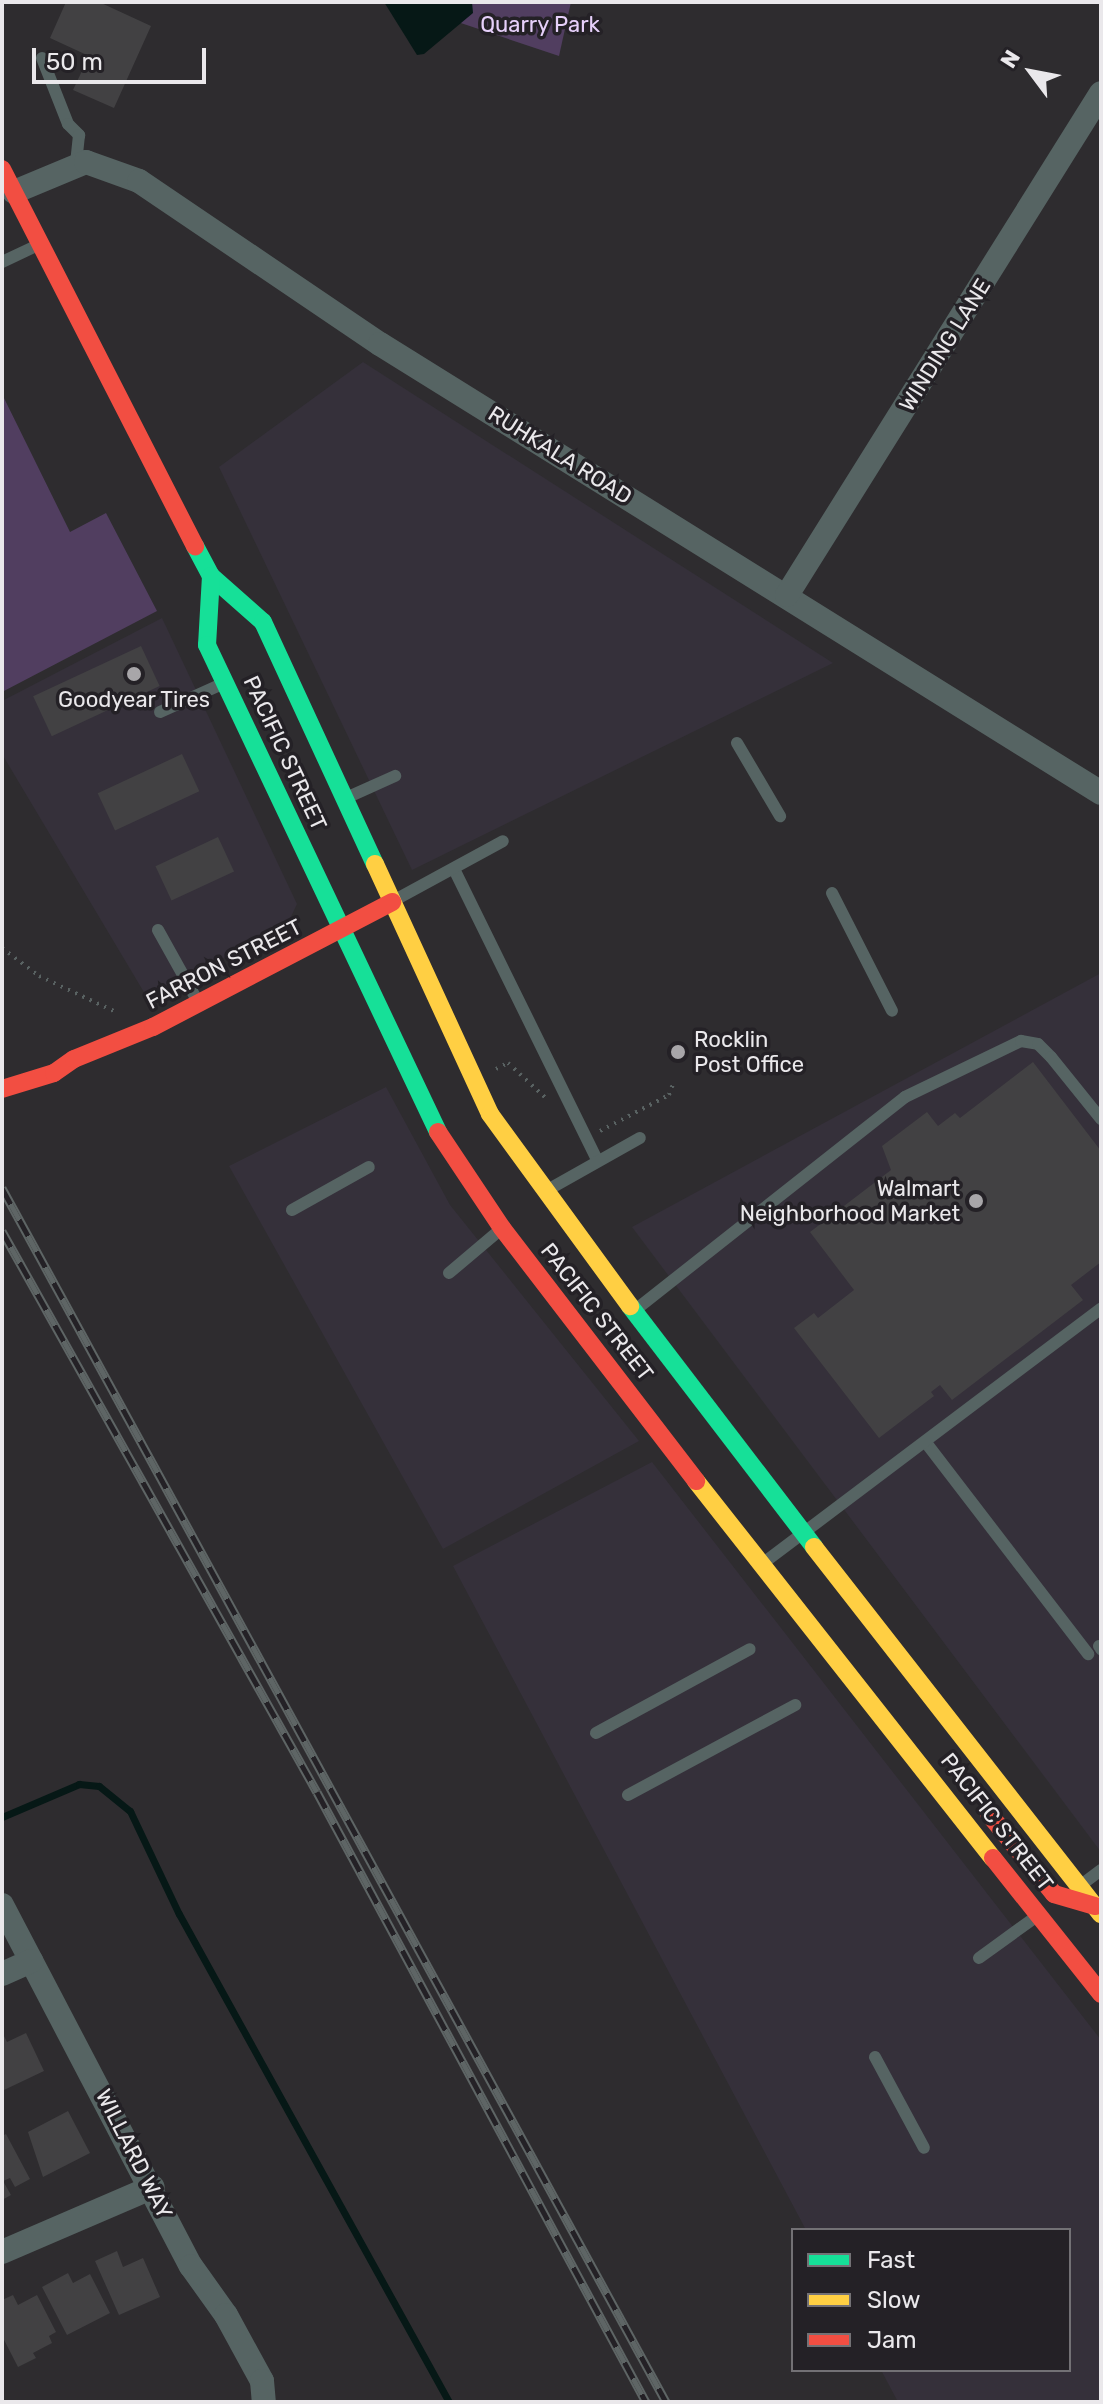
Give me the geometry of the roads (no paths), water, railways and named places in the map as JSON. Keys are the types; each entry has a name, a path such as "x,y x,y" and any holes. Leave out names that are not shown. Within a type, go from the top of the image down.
{"main road":[{"name":"PACIFIC STREET","path":"2,169 211,576 263,622 472,1080 544,1192 634,1311 801,1530 1099,1908"},
{"name":"PACIFIC STREET","path":"211,576 207,645 436,1129 502,1228 760,1565 947,1795 1101,1994"},
{"name":"FARRON STREET","path":"2,1089 54,1073 74,1059 200,1005 392,902"},
{"name":"FARRON STREET","path":"2,1074 50,1059 74,1059"},
{"path":"947,1795 984,1808 1054,1894 1099,1908"}],"street":[{"name":"WINDING LANE","path":"787,595 1101,93"},
{"path":"14,192 76,164"},
{"name":"RUHKALA ROAD","path":"76,164 116,170 139,181 380,344 1101,793"},
{"name":"WILLARD WAY","path":"2,1905 153,2187 191,2266 226,2315 262,2381 264,2402"},
{"path":"2,1974 31,1961"},
{"path":"2,2252 153,2187"}],"lane":[{"path":"42,58 68,124 79,135 76,164"},
{"path":"2,262 40,244"},
{"path":"160,712 225,683"},
{"path":"737,743 780,816"},
{"path":"343,800 395,776"},
{"path":"392,902 503,841"},
{"path":"454,869 597,1159"},
{"path":"832,893 892,1011"},
{"path":"158,930 200,1005"},
{"path":"634,1311 905,1097 1021,1041 1038,1044 1101,1119"},
{"path":"544,1192 597,1159 640,1138"},
{"path":"292,1210 369,1167"},
{"path":"449,1273 502,1228"},
{"path":"760,1565 801,1530 927,1444 1101,1309"},
{"path":"927,1444 1088,1654"},
{"path":"596,1733 750,1649"},
{"path":"628,1795 795,1705"},
{"path":"1080,1886 1101,1870"},
{"path":"979,1958 1039,1914"},
{"path":"875,2057 924,2148"}],"waterway":[{"path":"2,1817 79,1784 99,1786 130,1811 179,1914 449,2402"}],"railway":[{"path":"2,1188 666,2402"},
{"path":"2,1231 317,1792 646,2402"}],"place":[{"name":"Goodyear Tires","path":"134,674"},
{"name":"Rocklin Post Office","path":"678,1052"},
{"name":"Walmart Neighborhood Market","path":"976,1201"}],"park label":[{"name":"Quarry Park","path":"540,25"}]}
